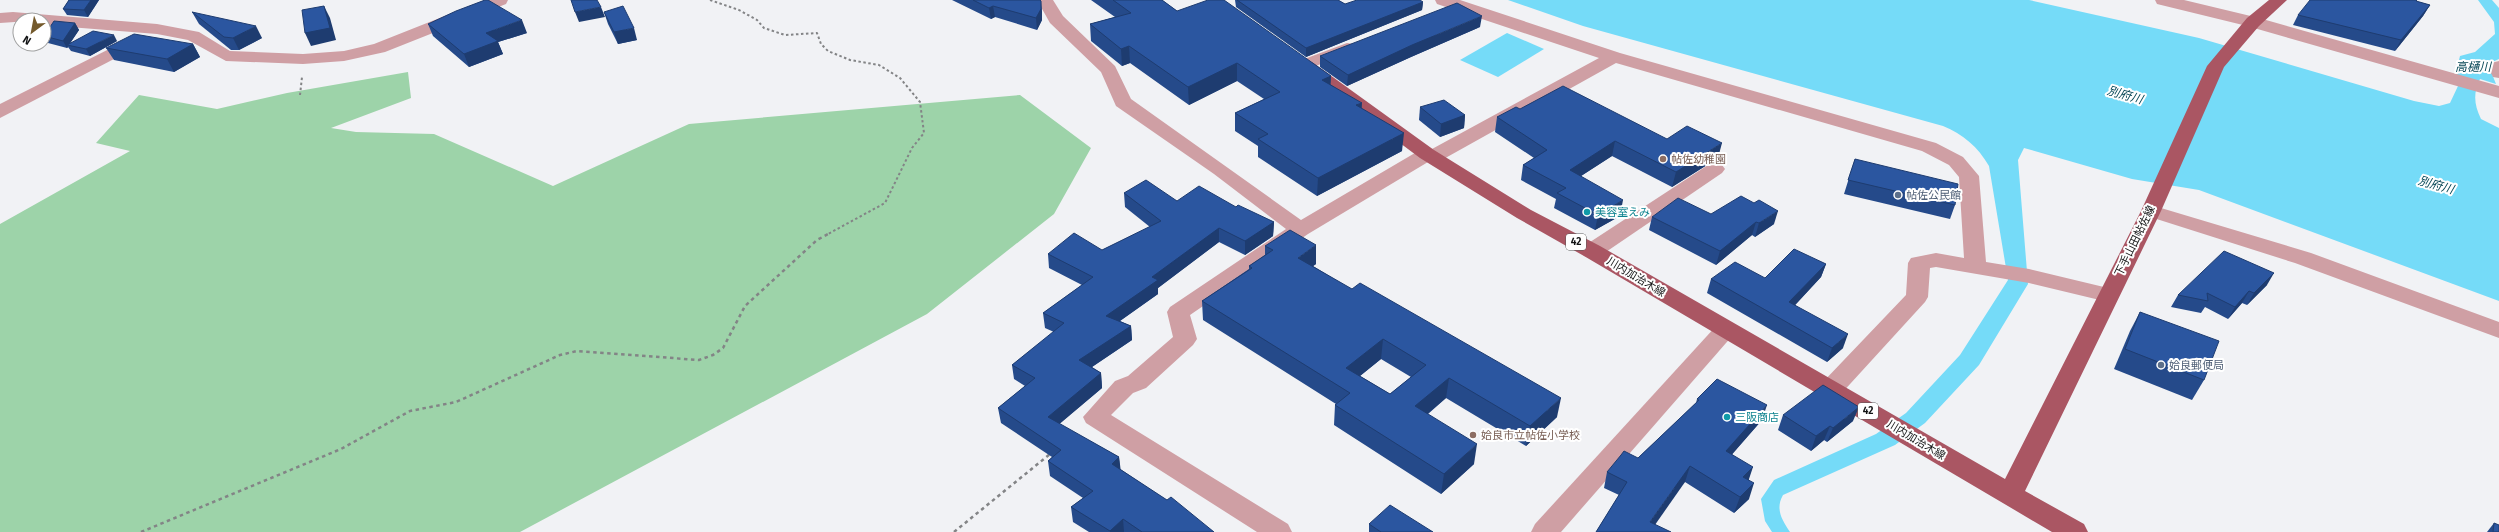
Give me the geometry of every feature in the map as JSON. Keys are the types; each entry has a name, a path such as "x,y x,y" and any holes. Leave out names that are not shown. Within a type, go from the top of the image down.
{"main road":[{"name":"下手山田帖佐線","path":"2010,495 2151,211 2216,66 2253,22 2279,0"},
{"name":"川内加治木線","path":"1299,61 1430,155 1524,214 1592,251 1725,330 1830,389 2074,532"}],"street":[{"path":"0,18 13,17 157,30 193,36 226,56 254,59 344,56 379,48 500,0"},
{"path":"1046,0 1056,19 1109,70 1123,102 1221,170 1300,229"},
{"path":"2163,0 2253,22 2499,92"},
{"path":"1443,6 1614,57 1929,147 1956,161 1969,176 1976,268"},
{"path":"0,112 157,30"},
{"path":"1299,61 1362,42"},
{"path":"1278,532 1095,417 1124,387 1138,382 1185,339 1178,312 1300,229 1430,155 1614,57"},
{"path":"2499,66 2497,67 2499,73"},
{"path":"1592,251 1715,169"},
{"path":"2151,211 2303,258 2499,330"},
{"path":"1830,389 1917,297 1919,263 1936,260 2029,276 2108,295"},
{"path":"1545,532 1725,330"}],"path":[{"path":"142,532 341,449 362,435 410,411 456,402 560,355 577,351 699,360 713,355 723,348 745,306 817,240 885,203 912,148 924,133 920,102 900,78 880,65 850,60 828,51 821,44 817,33 785,35 764,28 757,20 738,10 710,0"},
{"path":"954,532 1052,452"}],"green space":[{"path":"408,72 411,98 331,128 356,132 434,134 553,186 689,124 1020,95 1091,148 1054,214 927,314 520,532 0,532 0,224 130,151 96,143 139,95 217,109 287,93"}],"water":[{"path":"1508,0 2029,0 2199,38 2414,101 2439,106 2450,103 2458,86 2456,72 2460,56 2475,52 2495,34 2494,22 2478,0 2492,0 2499,8 2499,59 2488,64 2496,84 2480,79 2476,89 2475,99 2481,119 2499,128 2499,301 2199,190 2132,179 2024,148 2018,160 2028,284 1979,365 1925,423 1895,445 1783,495 1780,505 1780,514 1790,532 1772,532 1765,521 1761,499 1774,480 1876,434 1906,413 1960,355 2008,280 1989,166 1975,147 1957,133 1943,126 1583,26"},
{"path":"1507,33 1544,49 1498,77 1460,60"}],"building":[{"path":"69,0 91,0 84,10 63,9"},
{"path":"488,0 522,20 486,33 498,41 464,54 428,24 456,11"},
{"path":"571,0 597,0 601,7 575,12"},
{"path":"973,0 1040,0 1041,9 1036,18 993,6 989,8"},
{"path":"1113,0 1162,0 1177,11 1208,0 1224,0 1331,76 1322,80 1362,103 1356,105 1404,133 1318,178 1258,139 1268,134 1235,113 1280,92 1237,63 1188,87 1129,46 1121,49 1090,24 1131,13"},
{"path":"1237,0 1338,0 1345,4 1357,0 1420,0 1423,2 1306,48"},
{"path":"2310,0 2417,0 2416,1 2430,5 2401,40 2298,15"},
{"path":"1457,3 1482,16 1412,45 1348,75 1320,56"},
{"path":"324,6 330,28 305,33 302,10"},
{"path":"623,6 634,28 614,32 604,12"},
{"path":"192,12 256,26 233,38 224,37"},
{"path":"54,21 75,23 63,41 52,38 52,24"},
{"path":"93,31 114,35 86,49 67,45"},
{"path":"134,34 193,44 167,59 106,48"},
{"path":"1563,86 1667,139 1687,126 1722,143 1676,172 1615,141 1570,170 1623,200 1598,215 1557,193 1566,188 1523,165 1547,150 1497,117 1516,107 1520,109"},
{"path":"1444,100 1465,115 1441,124 1420,107"},
{"path":"1855,159 1958,184 1955,205 1848,180"},
{"path":"1146,180 1177,201 1199,186 1236,207 1238,205 1274,222 1245,241 1219,228 1152,277 1158,280 1106,316 1131,326 1079,360 1101,373 1048,417 1119,457 1112,464 1167,500 1171,497 1214,532 1142,532 1123,519 1110,531 1071,507 1093,491 1048,461 1061,450 998,408 1035,378 1012,365 1064,323 1043,313 1093,277 1048,254 1074,233 1102,250 1161,221 1124,193"},
{"path":"1741,196 1754,203 1759,200 1778,211 1759,223 1756,222 1720,251 1652,217 1678,198 1711,214"},
{"path":"1290,230 1316,245 1298,258 1352,289 1360,283 1561,398 1530,426 1449,378 1415,406 1477,444 1444,474 1335,405 1350,393 1202,301 1252,268 1249,266 1273,250 1265,246","holes":["1383,339 1426,365 1390,394 1346,368"]},
{"path":"1794,249 1826,264 1789,302 1848,334 1832,348 1711,279 1735,262 1765,278"},
{"path":"2224,251 2274,273 2254,293 2249,291 2235,307 2207,293 2208,301 2178,295"},
{"path":"2140,312 2219,341 2204,380 2125,349"},
{"path":"1717,379 1767,405 1726,451 1753,467 1743,477 1754,483 1740,497 1690,466 1650,522 1671,532 1596,532 1627,482 1607,472 1624,451 1638,458 1699,400 1697,399"},
{"path":"1823,385 1859,407 1833,428 1830,426 1816,436 1783,415"},
{"path":"1390,505 1433,532 1381,532 1369,524"},
{"path":"2494,523 2499,525 2499,532 2493,532"}],"place":[{"name":"帖佐幼稚園","path":"1663,159"},
{"name":"帖佐公民館","path":"1898,195"},
{"name":"美容室えみ","path":"1587,212"},
{"name":"姶良郵便局","path":"2161,365"},
{"name":"三阪商店","path":"1727,417"},
{"name":"姶良市立帖佐小学校","path":"1473,435"}],"water label":[{"name":"高樋川","path":"2473,67"},
{"name":"別府川","path":"2125,95"},
{"name":"別府川","path":"2436,185"}]}
